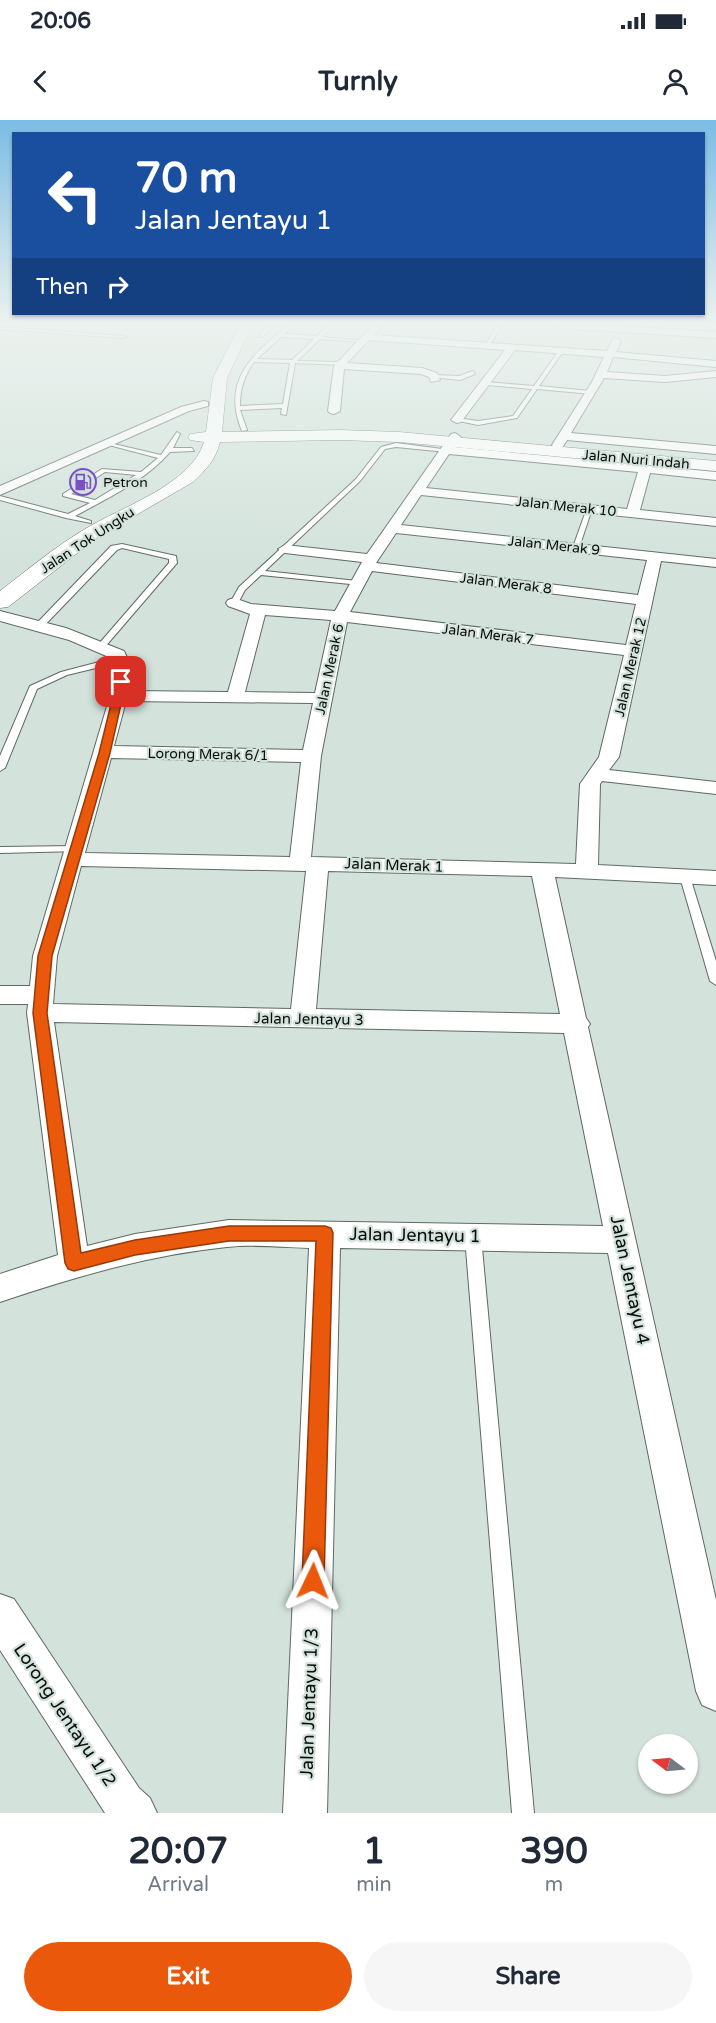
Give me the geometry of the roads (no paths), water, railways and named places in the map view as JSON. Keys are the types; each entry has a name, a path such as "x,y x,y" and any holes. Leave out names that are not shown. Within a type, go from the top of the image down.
{"main road":[{"name":"Jalan Tok Ungku","path":"0,602 46,565 93,532 186,478 205,460 199,437 204,404"},
{"name":"Jalan Tok Ungku","path":"0,584 89,522 163,480 186,462 199,437 211,404"},
{"name":"Jalan Nuri Indah","path":"199,437 244,430 351,429 453,437 716,466"},
{"name":"Jalan Nuri Indah","path":"199,437 340,435 561,440 716,459"}],"street":[{"path":"0,491 185,409 204,404"},
{"path":"334,411 335,404"},
{"name":"Jalan Merak 6","path":"303,1018 311,756 340,616 369,563 473,404"},
{"path":"583,404 561,440 716,450"},
{"path":"453,437 645,469 716,476"},
{"path":"632,513 645,469"},
{"name":"Jalan Merak 10","path":"417,491 716,522"},
{"name":"Jalan Merak 9","path":"392,528 716,563"},
{"name":"Jalan Merak 8","path":"285,549 369,563 645,601"},
{"name":"Jalan Merak 12","path":"587,871 590,784 609,757 655,556"},
{"name":"Jalan Merak 7","path":"234,603 259,609 340,616 635,651"},
{"path":"235,698 259,609"},
{"path":"5,617 101,646 118,655 122,659 123,668 119,696 104,753 45,956 41,1004 74,1263"},
{"path":"119,696 323,698"},
{"name":"Lorong Merak 6/1","path":"104,753 311,756"},
{"path":"596,774 716,788"},
{"name":"Jalan Merak 1","path":"74,854 542,869 716,878"},
{"name":"Jalan Jentayu 4","path":"542,869 577,1024 716,1692"},
{"name":"Jalan Jentayu 3","path":"0,995 41,1004 303,1018 577,1024"},
{"name":"Jalan Jentayu 1","path":"0,1288 74,1263 135,1248 229,1233 621,1240"},
{"name":"Jalan Jentayu 1/3","path":"305,1813 325,1233"},
{"name":"Lorong Jentayu 1/2","path":"0,1613 124,1803 135,1813"}],"lane":[{"path":"237,404 244,430"},
{"path":"234,603 242,589 358,480 383,448 453,437 478,423 510,419 524,404"},
{"path":"237,408 285,406 285,414"},
{"path":"170,450 199,437"},
{"path":"68,517 140,474 170,450 199,437"},
{"path":"107,443 163,457"},
{"path":"96,502 64,495 104,470 140,474"},
{"path":"0,498 89,522"},
{"path":"575,548 589,509"},
{"path":"33,624 116,547 173,558 173,563 101,646"},
{"path":"259,573 357,583"},
{"path":"0,768 33,688 90,666 122,659"},
{"path":"0,850 74,854"},
{"path":"685,877 716,981"},
{"path":"473,1237 523,1813"}],"place":[{"name":"Petron","path":"83,482"}]}
